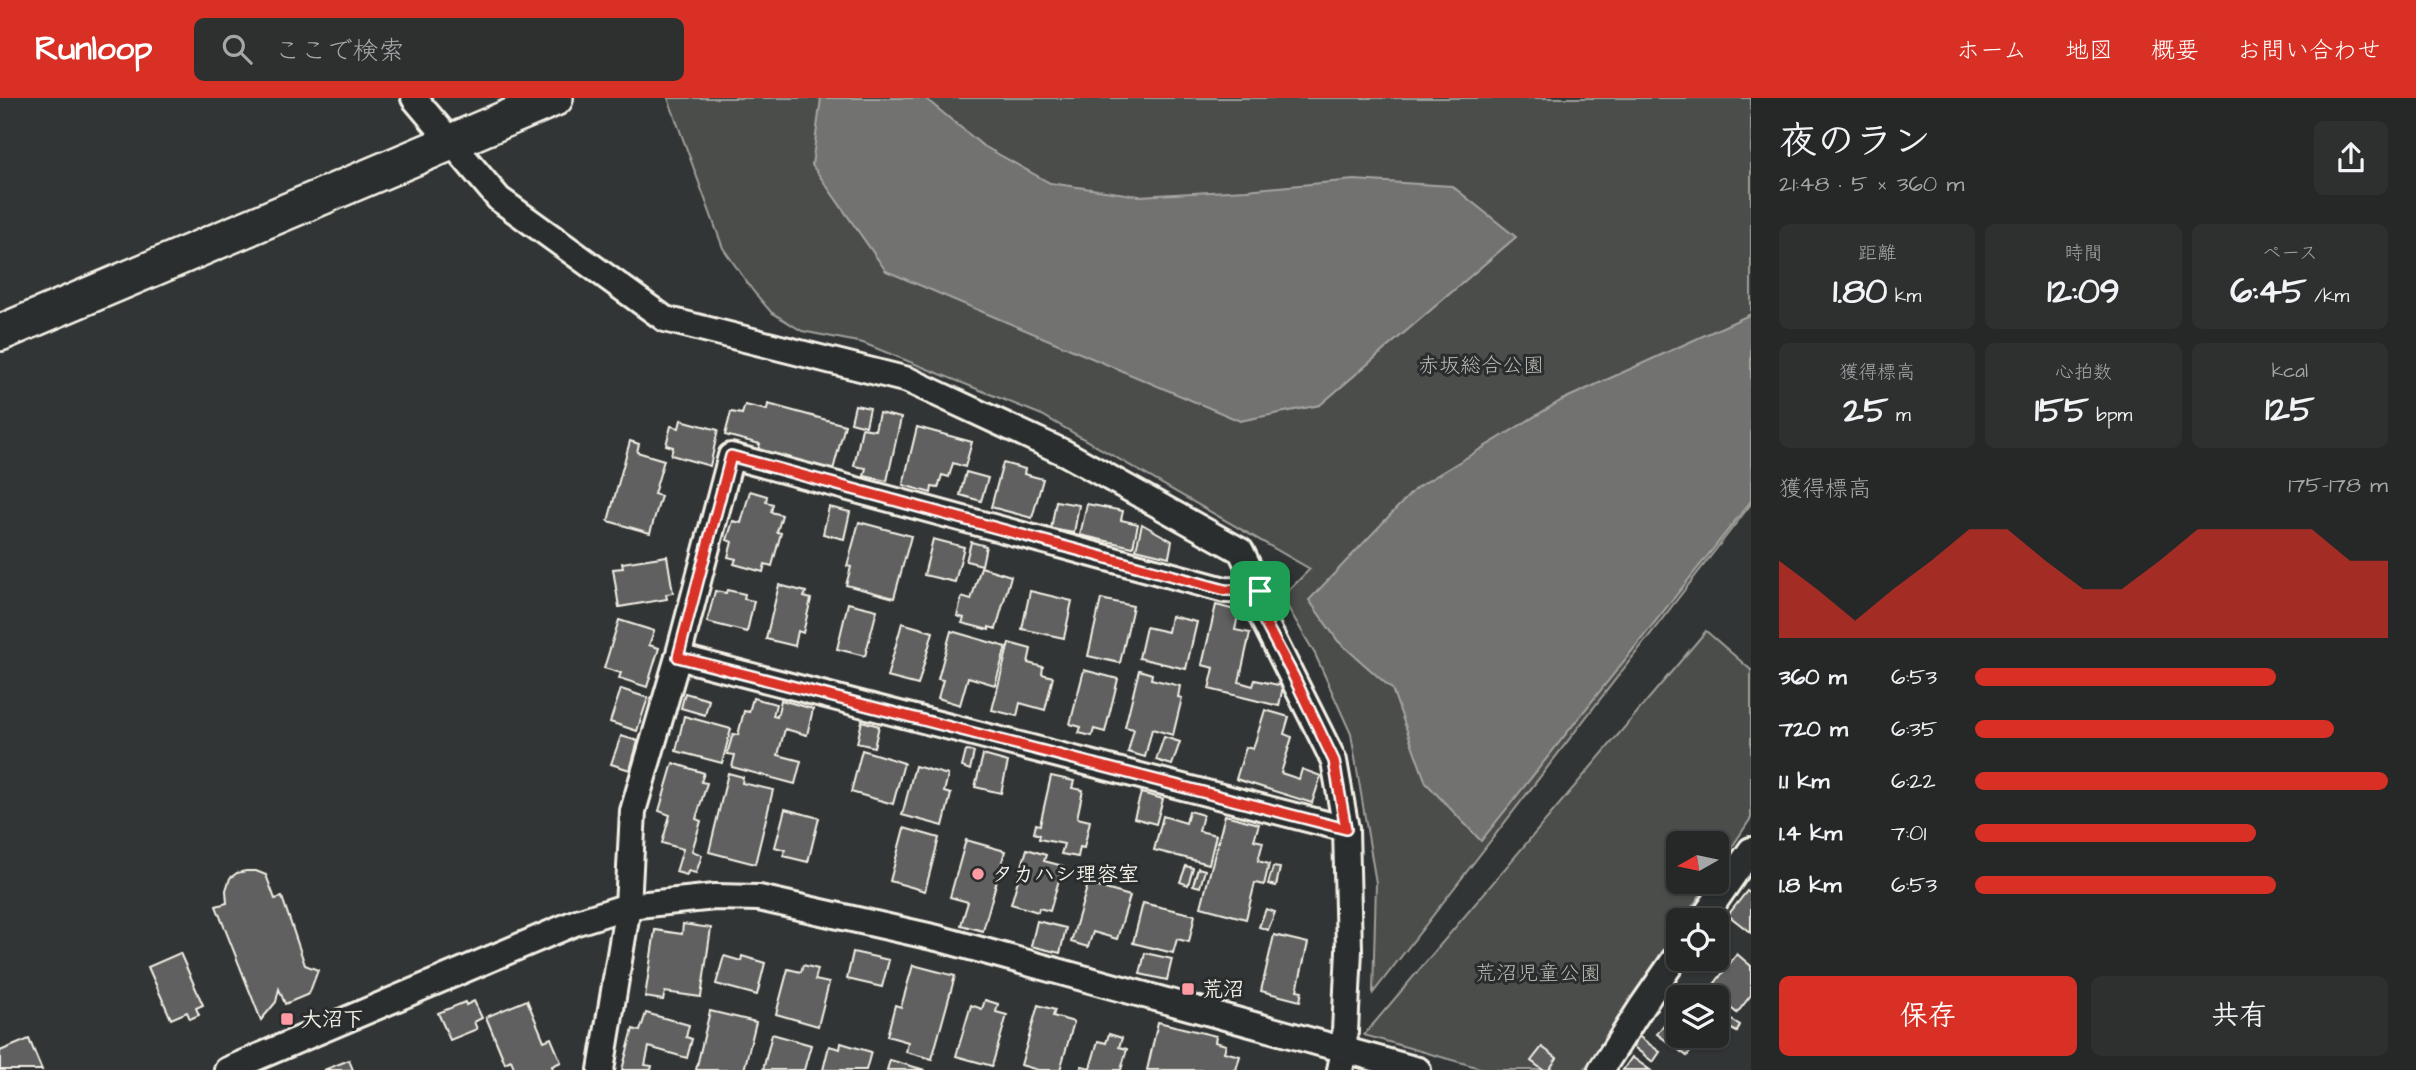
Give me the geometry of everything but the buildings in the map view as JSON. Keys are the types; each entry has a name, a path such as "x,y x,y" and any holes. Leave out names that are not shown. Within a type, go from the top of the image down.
{"street":[{"path":"414,98 499,199 665,319 908,380 1065,453 1241,551 1260,591 1261,615 1334,761 1346,829 1349,950 1342,1061"},
{"path":"0,333 555,98"},
{"path":"601,1070 628,906 633,811 678,657 731,456 1225,590 1260,591"},
{"path":"678,657 1346,829"},
{"path":"1710,908 1751,850"},
{"path":"227,1070 577,922 628,906 715,897 759,898 937,938 1342,1061 1418,1070"},
{"path":"1601,1070 1666,971"}],"green space":[{"name":"赤坂総合公園","path":"668,98 1751,98 1751,504 1373,993 1376,883 1351,734 1315,654 1282,597 1310,569 1042,415 863,343 802,331 771,312 723,248"},
{"name":"荒沼児童公園","path":"1706,631 1751,670 1751,818 1729,852 1729,831 1666,831 1666,894 1701,894 1691,908 1666,908 1666,946 1584,1070 1487,1070 1364,1035"}],"shaded area":[{"path":"821,98 925,98 982,145 1050,183 1139,196 1354,180 1452,186 1516,237 1320,405 1240,421 886,271 812,165"},
{"path":"1751,314 1751,501 1481,841 1426,783 1392,689 1338,641 1309,600 1416,488 1562,400"}],"place":[{"name":"タカハシ理容室","path":"978,874"},
{"name":"荒沼","path":"1188,989"},
{"name":"大沼下","path":"287,1019"}],"route":[{"path":"731,456 1225,590 1260,591 1261,615 1334,761 1346,829 678,657 731,456"}]}
